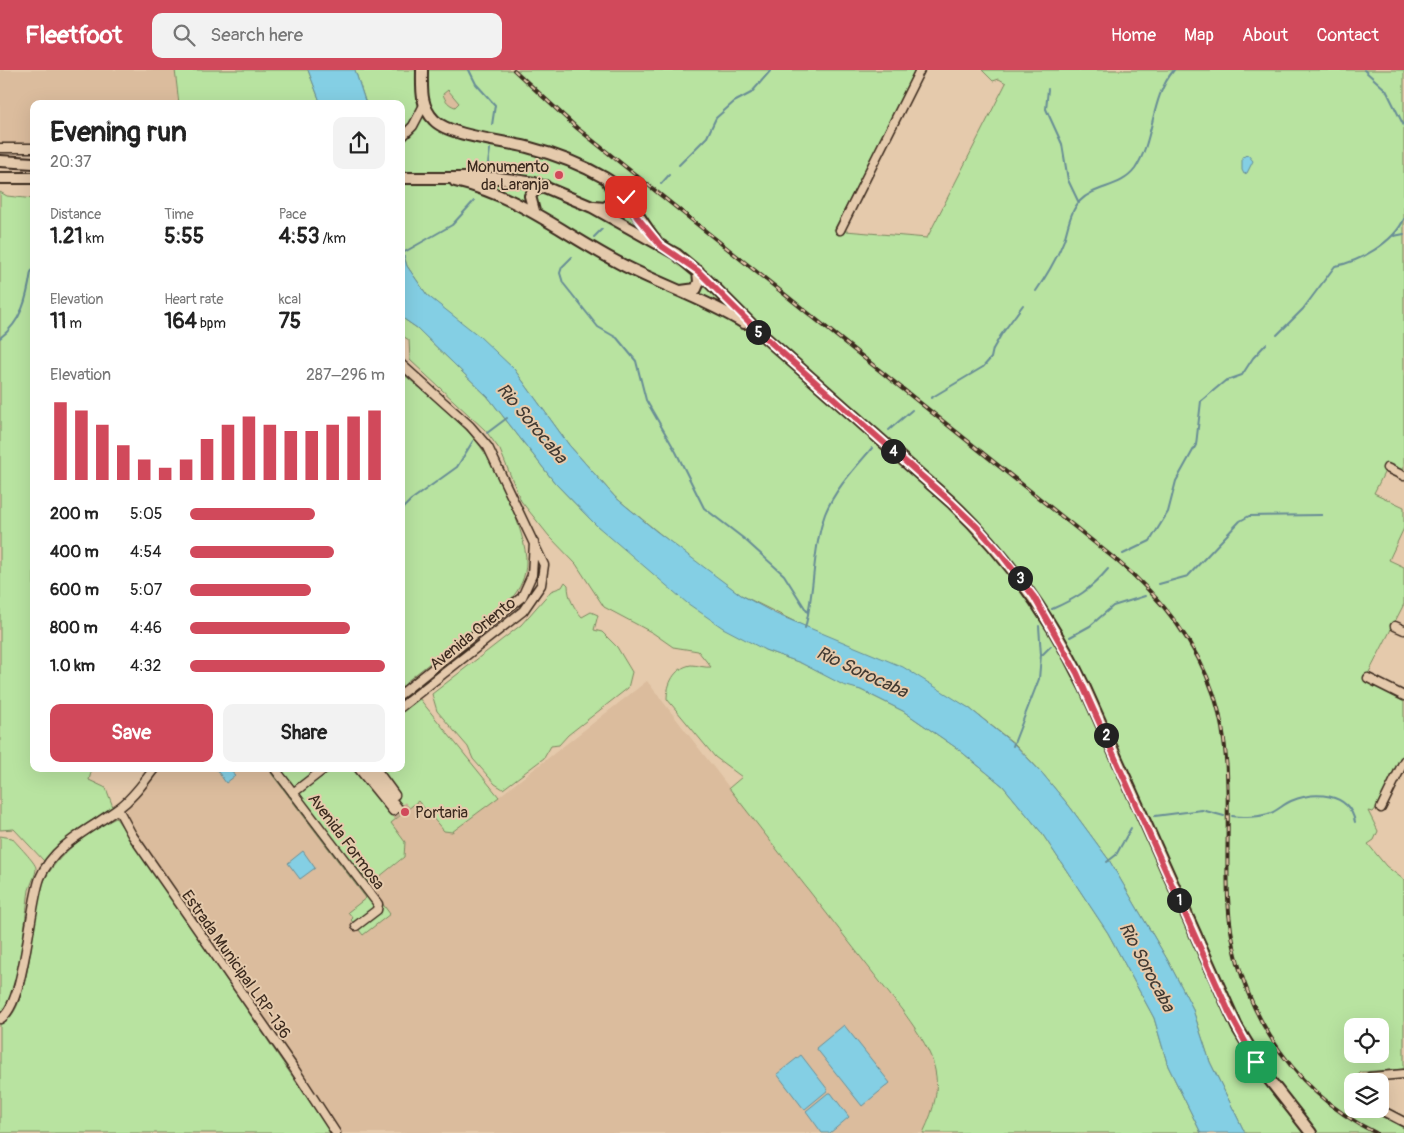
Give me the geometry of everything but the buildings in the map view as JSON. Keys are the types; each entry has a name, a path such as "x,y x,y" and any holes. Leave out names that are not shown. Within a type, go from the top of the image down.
{"main road":[{"path":"422,70 424,105 436,122 449,130 546,153 584,167 606,179 623,192 637,217 660,245"},
{"path":"0,161 30,163"},
{"path":"0,178 30,178"},
{"path":"405,178 500,178 545,186 592,207 660,245 698,271 760,333 964,514 1001,554 1034,597 1077,673 1237,1027 1268,1078 1311,1133"},
{"path":"438,178 483,188 534,211 574,238 612,260 723,311 760,333"},
{"path":"592,207 605,208 613,202 614,194 606,179"},
{"path":"534,211 530,196 535,190 545,186"},
{"path":"680,291 696,289 699,282 698,271"}],"street":[{"path":"840,230 920,70"},
{"path":"405,134 413,126 424,105"},
{"path":"0,148 30,148"},
{"name":"Avenida Oriento","path":"405,368 484,441 543,559 544,572 541,585 531,603 405,704"},
{"path":"1387,468 1404,476"},
{"name":"Avenida Oriento","path":"405,691 522,597 532,575 534,541"},
{"path":"1394,626 1404,630"},
{"path":"1368,678 1404,696"},
{"path":"1382,808 1404,762"},
{"path":"0,1019 9,1012 14,999 27,947 34,896 45,868 62,848 80,833 118,809 132,797 152,772"},
{"name":"Avenida Formosa","path":"277,772 378,904 377,910 356,926"},
{"path":"293,793 320,772"},
{"path":"362,772 398,808"},
{"path":"369,772 398,808"},
{"path":"378,772 398,808"},
{"name":"Estrada Municipal LRP-136","path":"118,809 132,835 293,1067 336,1133"},
{"path":"1389,1075 1404,1074"},
{"path":"1389,1114 1404,1122"}],"shaded area":[{"path":"0,70 175,70 179,100 30,100 30,143 0,143"},
{"path":"448,90 460,103 455,107 450,106 444,99 443,94"},
{"path":"647,681 924,1040 935,1065 936,1089 932,1111 923,1133 340,1133 263,1015 257,1011 185,907 126,816 126,810 159,772 270,772 366,899 351,920 363,935 368,885 402,860 405,853 405,842 390,823 418,801 434,821 452,832"}],"green space":[{"path":"175,70 308,70 319,100 179,100"},
{"path":"355,70 917,70 834,230 927,238 1006,83 999,79 993,81 982,70 1404,70 1404,472 1388,465 1374,493 1404,507 1404,528 1389,560 1404,567 1404,604 1365,680 1404,699 1404,753 1377,807 1373,812 1368,811 1378,831 1374,840 1368,844 1386,866 1404,880 1404,1069 1344,1073 1344,1118 1385,1118 1404,1128 1404,1133 1245,1133 1210,1062 1192,1007 1167,959 1109,860 1070,807 1015,744 969,708 741,595 686,555 615,497 569,445 514,369 427,295 407,266 405,259 405,100 365,100","holes":["448,90 459,103 455,107 448,102 443,94"]},
{"path":"0,192 7,196 30,199 30,772 91,772 89,780 106,788 113,807 78,829 44,861 14,829 0,830"},
{"path":"405,320 417,328 488,397 555,483 596,525 765,650 801,663 903,711 958,749 1003,786 1041,832 1108,933 1154,1018 1168,1066 1201,1133 923,1133 931,1115 936,1084 935,1070 931,1057 916,1029 729,788 742,777 715,757 667,699 670,682 680,669 691,665 711,667 698,651 673,647 653,633 604,607 576,564 549,536 521,501 500,450 485,430 410,360 409,340 405,338"},
{"path":"405,375 460,423 484,452 509,499 525,549 525,572 522,582 511,599 406,682 499,797 452,832 444,831 418,801 391,823 405,842 404,857 369,885 390,914 363,935 351,920 353,918 348,912 366,898 271,773 405,772"},
{"path":"565,582 568,585 570,598 576,610 582,617 591,612 598,615 594,630 602,632 617,647 632,672 628,688 568,735 559,745 551,746 544,758 503,789 495,784 473,759 468,747 437,711 432,694 521,625 551,591 562,587"},
{"path":"116,818 331,1133 0,1133 0,1024 11,1017 19,1002 25,983 39,896 43,883 56,863 74,845"},
{"path":"0,836 12,838 36,868 29,890 17,975 7,1006 0,1015"}],"water":[{"path":"308,70 355,70 365,100 319,100"},
{"path":"1248,155 1253,161 1247,173 1244,174 1242,170 1242,157"},
{"name":"Rio Sorocaba","path":"405,259 407,266 427,295 479,336 514,369 569,445 615,497 656,531 741,595 776,614 903,667 969,708 1014,744 1042,773 1070,807 1109,860 1167,959 1192,1007 1210,1062 1245,1133 1201,1133 1168,1066 1154,1018 1108,933 1041,832 1003,786 958,749 903,711 861,690 843,685 801,663 765,650 723,628 687,603 596,525 555,483 488,397 417,328 405,320"},
{"path":"218,772 232,772 235,776 226,783"},
{"path":"303,851 315,868 300,879 288,863"},
{"path":"844,1025 890,1083 862,1106 816,1048"},
{"path":"801,1055 828,1090 805,1109 777,1074"},
{"path":"828,1093 831,1093 849,1117 830,1133 822,1133 806,1111"}],"waterway":[{"path":"469,70 476,84 495,105 492,125"},
{"path":"679,165 707,137 716,118 734,102 751,93 771,70"},
{"path":"1036,291 1058,253 1072,215 1080,201 1093,192 1123,180 1135,169 1146,145 1161,93 1166,81 1174,70"},
{"path":"1364,70 1386,90 1404,126"},
{"path":"1048,89 1046,109 1062,144 1068,180 1079,203"},
{"path":"488,164 490,149"},
{"path":"661,184 669,175"},
{"path":"637,197 641,195"},
{"path":"405,252 452,225 474,201"},
{"path":"1277,335 1303,309 1335,266 1375,250 1392,235 1404,219"},
{"path":"594,237 602,229"},
{"path":"1394,236 1404,234"},
{"path":"572,257 562,267 560,273 563,283 598,327 617,338 636,361 646,400 676,452 704,508 743,538 784,575 808,613"},
{"path":"0,338 14,324 18,317 28,291 30,278"},
{"path":"931,398 983,367 991,358 993,349 1001,335 1023,305"},
{"path":"1123,554 1150,541 1168,512 1176,481 1196,445 1201,401 1225,381 1242,375 1253,358 1266,344"},
{"path":"889,430 912,410"},
{"name":"Rio Sorocaba","path":"487,433 507,418"},
{"path":"405,506 457,467 473,441"},
{"path":"805,628 811,600 818,542 825,514 840,487 872,448"},
{"path":"1159,584 1188,576 1240,521 1249,516 1322,515"},
{"path":"1052,609 1083,593 1108,569"},
{"path":"1070,637 1090,626 1113,606 1145,596"},
{"path":"1013,746 1039,679 1041,655 1039,626"},
{"path":"1042,655 1051,646"},
{"path":"1232,816 1252,817 1267,814 1274,812 1291,801 1320,795 1329,796 1346,805 1355,822"},
{"path":"1155,816 1202,810 1224,816"},
{"path":"1107,862 1116,855 1131,828"}],"tunnel":[{"path":"402,805 407,810"},
{"path":"393,811 398,817"}],"railway":[{"path":"514,70 577,128 1115,559 1147,588 1174,620 1197,655 1214,695 1221,719 1227,770 1227,873 1232,934 1240,970 1253,1004 1270,1036 1291,1065 1315,1092 1344,1114 1376,1133"}],"place":[{"name":"Monumento da Laranja","path":"559,175"},
{"name":"Portaria","path":"405,812"}],"route":[{"path":"626,197 637,217 660,245 676,254 698,271 760,333 951,502 989,540 1034,597 1062,643 1077,673 1229,1012 1256,1062"}]}
